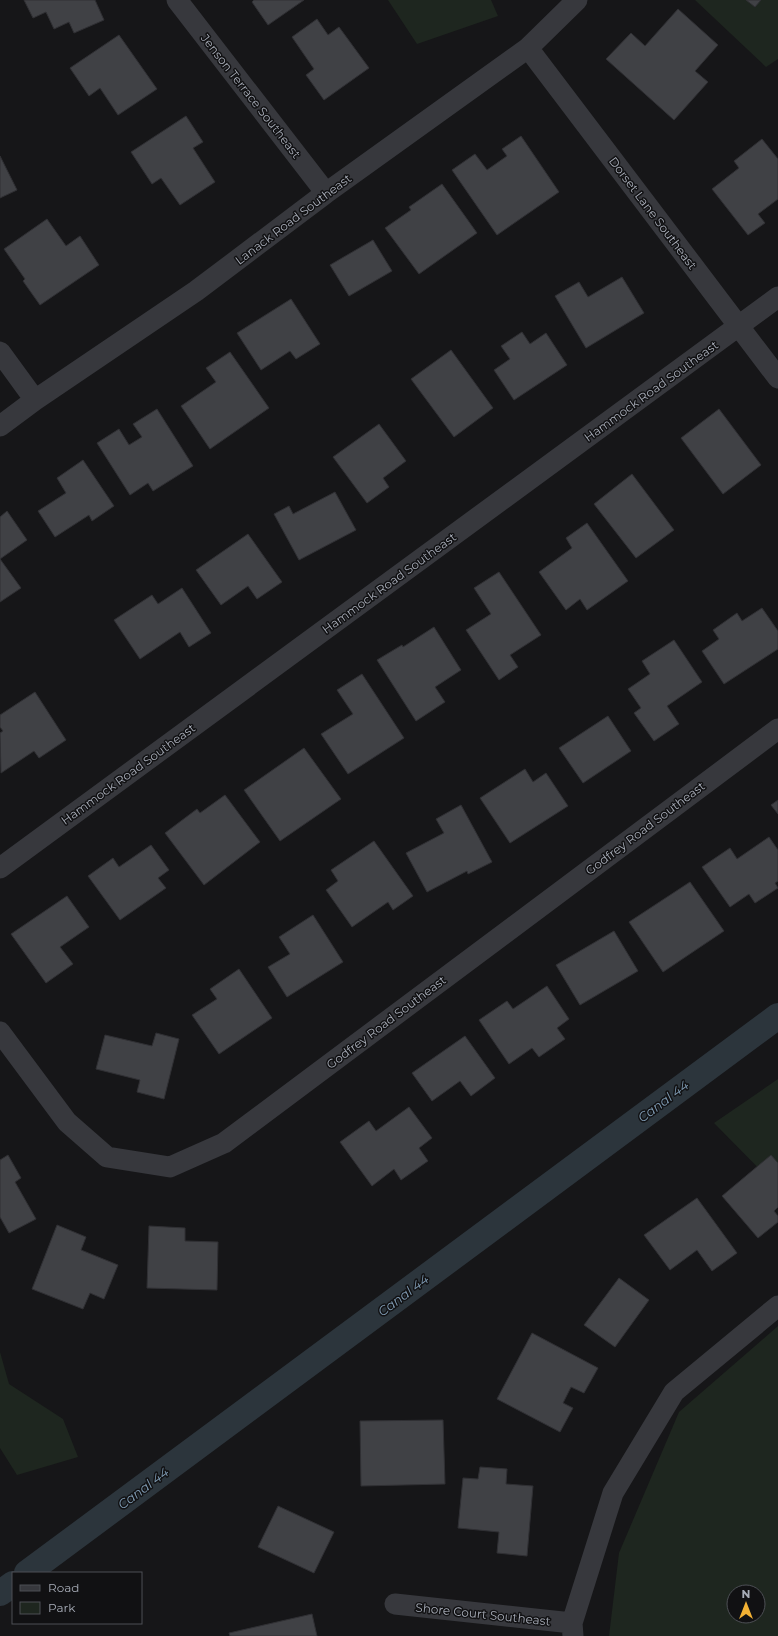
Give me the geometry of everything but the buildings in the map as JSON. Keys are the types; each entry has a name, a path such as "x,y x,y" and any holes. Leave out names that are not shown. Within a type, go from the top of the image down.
{"street":[{"name":"Jenson Terrace Southeast","path":"177,0 326,193"},
{"name":"Lanack Road Southeast","path":"0,426 35,400 196,291 326,193 528,48 576,0"},
{"name":"Dorset Lane Southeast","path":"528,48 778,378"},
{"name":"Hammock Road Southeast","path":"0,868 778,297"},
{"path":"0,352 35,400"},
{"name":"Godfrey Road Southeast","path":"0,1032 67,1122 108,1157 170,1167 224,1143 778,728"},
{"path":"572,1630 613,1493 674,1392 778,1306"},
{"name":"Shore Court Southeast","path":"395,1604 572,1630"}],"green space":[{"path":"388,0 491,0 498,16 417,44"},
{"path":"695,0 778,0 778,59 766,67"},
{"path":"778,1079 778,1188 714,1123"},
{"path":"778,1326 778,1636 609,1636 619,1553 679,1412"},
{"path":"0,1352 9,1384 63,1419 78,1457 17,1475 0,1448"}],"waterway":[{"name":"Canal 44","path":"28,1572 778,1016"},
{"name":"Canal 44","path":"0,1593 12,1585"}]}
